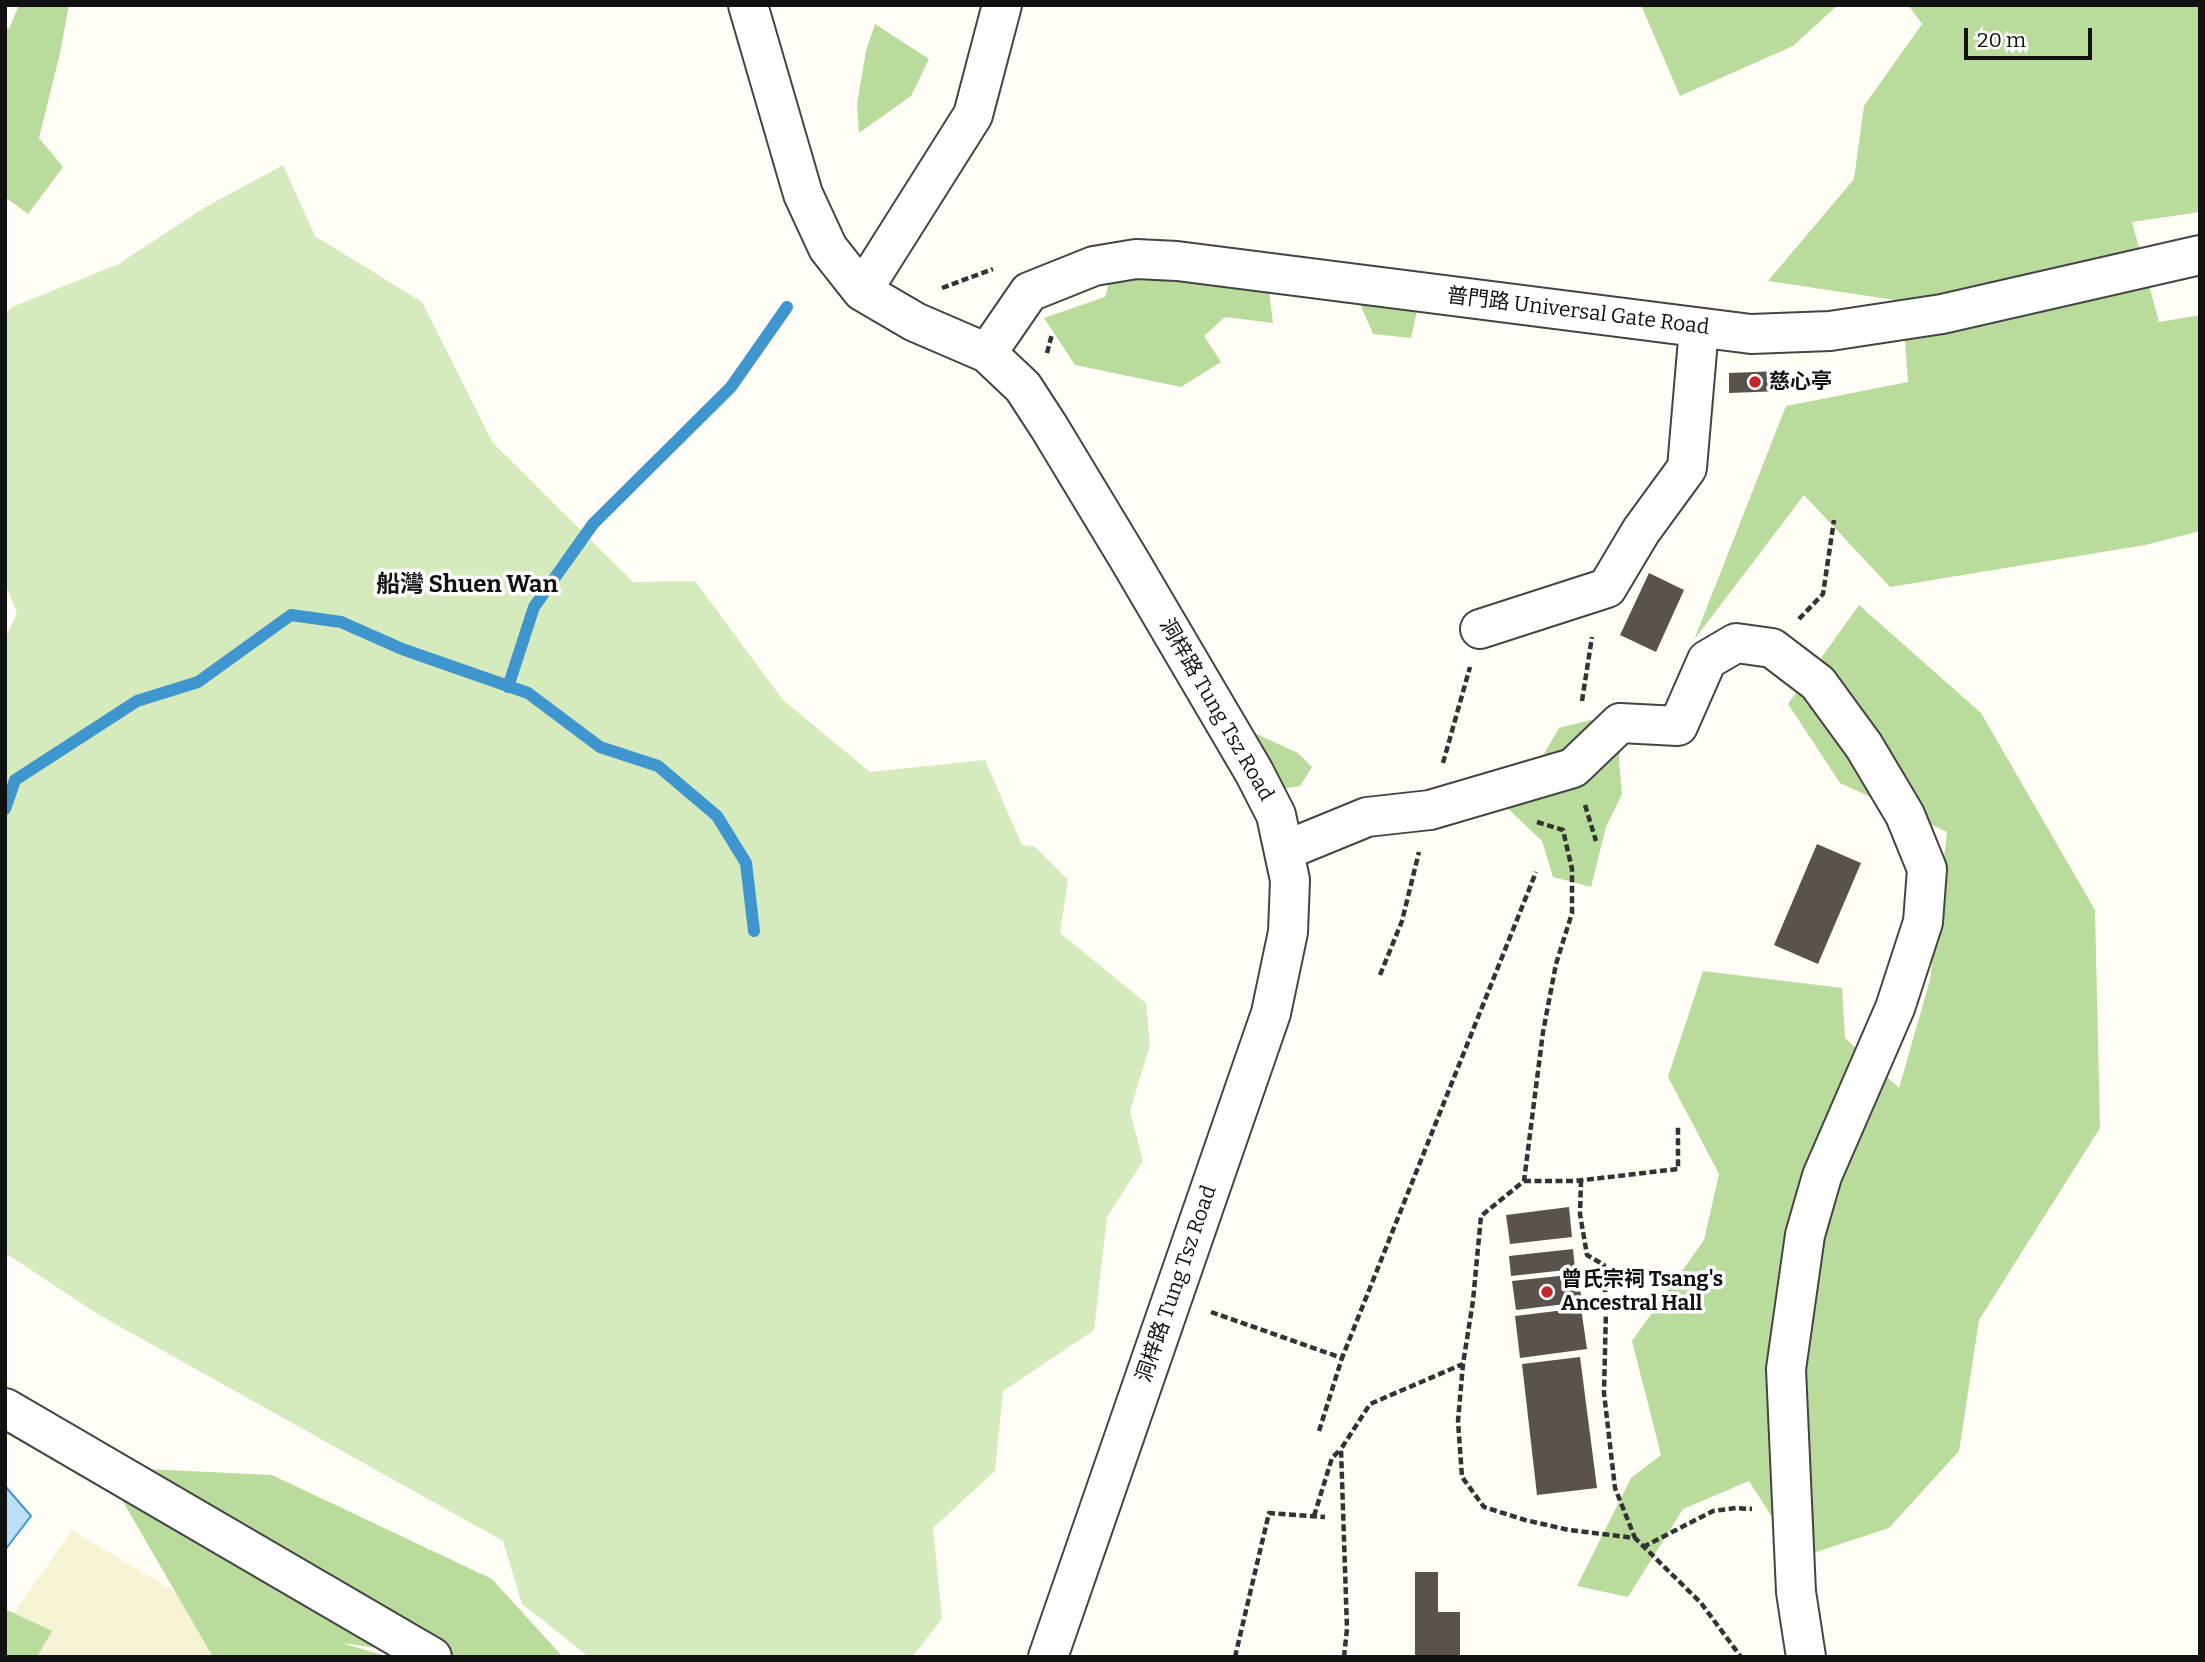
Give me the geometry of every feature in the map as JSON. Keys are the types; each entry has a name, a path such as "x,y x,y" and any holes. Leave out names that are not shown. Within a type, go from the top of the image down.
{"street":[{"name":"洞梓路 Tung Tsz Road","path":"748,5 803,194 828,248 862,291 915,323 987,353 1023,387 1130,561 1254,772 1276,815 1290,880 1289,932 1271,1013 1048,1657"},
{"path":"862,291 972,115 1002,5"},
{"name":"普門路 Universal Gate Road","path":"987,353 1030,292 1094,266 1136,259 1177,261 1751,334 1830,331 1942,314 2200,255"},
{"path":"1480,629 1607,587 1641,531 1687,468 1699,328"},
{"path":"1284,851 1367,817 1430,810 1573,768 1620,723 1678,726 1707,660 1736,643 1772,648 1818,682 1864,746 1905,815 1927,869 1923,922 1895,1008 1822,1176 1805,1235 1786,1370 1796,1592 1805,1657"},
{"path":"5,1408 432,1657"}],"path":[{"path":"1045,361 1055,324"},
{"path":"1790,616 1798,620 1823,594 1835,520"},
{"path":"1496,791 1507,813 1563,831 1573,869 1572,913 1556,964 1543,1032 1524,1181"},
{"path":"1319,1431 1342,1359 1536,872"},
{"path":"1635,1538 1569,1530 1484,1507 1462,1477 1458,1421 1463,1364 1473,1301 1481,1216 1524,1181 1581,1180 1678,1169 1678,1127"},
{"path":"1581,1180 1580,1214 1587,1255 1604,1265 1604,1393 1615,1488 1635,1538 1701,1603 1741,1657"},
{"path":"1210,1312 1342,1359"},
{"path":"1314,1516 1332,1458 1341,1449 1370,1404 1463,1364"},
{"path":"1341,1449 1347,1629 1344,1657"},
{"path":"1643,1547 1713,1511 1736,1508 1793,1512"},
{"path":"1236,1657 1269,1513 1325,1517"}],"shaded area":[{"path":"72,1530 284,1657 5,1657 5,1626"}],"green space":[{"path":"19,5 69,5 39,138 63,167 28,214 5,197 5,29 9,29"},
{"path":"1641,5 1838,5 1793,46 1680,96"},
{"path":"1908,5 2200,5 2200,212 2132,222 2159,322 2200,315 2200,531 2145,545 1890,587 1804,495 1694,640 1786,406 1908,382 1902,301 1768,281 1854,179 1864,106 1922,24"},
{"path":"875,24 929,59 911,96 859,133 857,104 866,51"},
{"path":"283,165 315,236 422,302 493,443 633,582 695,581 783,700 870,772 985,760 1022,845 1034,846 1068,880 1060,933 1146,1003 1150,1045 1130,1111 1143,1161 1107,1217 1094,1330 1003,1391 995,1471 933,1528 942,1619 912,1657 589,1657 522,1604 503,1541 101,1316 5,1253 5,639 17,613 5,583 5,314 12,307 119,264 202,209"},
{"path":"1117,254 1265,260 1273,323 1225,317 1204,336 1221,362 1181,387 1075,365 1044,318 1105,297"},
{"path":"1367,280 1417,282 1416,315 1411,338 1373,334 1361,306"},
{"path":"1859,605 1981,713 2095,910 2100,1128 1979,1320 1959,1451 1889,1528 1798,1558 1749,1481 1683,1509 1628,1597 1577,1586 1631,1478 1661,1455 1632,1341 1704,1240 1719,1174 1668,1077 1703,971 1842,988 1845,1038 1899,1088 1930,980 1947,832 1840,783 1788,704"},
{"path":"1591,720 1621,742 1619,759 1622,794 1606,827 1591,887 1553,877 1542,841 1501,802 1534,771 1559,728"},
{"path":"1250,731 1298,753 1312,767 1300,786 1251,794"},
{"path":"103,1467 272,1475 492,1579 563,1657 440,1657 342,1643 389,1657 213,1657"},
{"path":"5,1609 52,1631 37,1657 5,1657"}],"water":[{"path":"5,1486 31,1516 5,1550"}],"building":[{"name":"慈心亭","path":"1780,371 1781,391 1729,393 1729,373"},
{"path":"1649,573 1684,590 1656,652 1620,635"},
{"path":"1817,844 1861,863 1818,964 1774,945"},
{"path":"1569,1207 1572,1237 1510,1244 1506,1215"},
{"path":"1573,1249 1575,1269 1511,1276 1509,1256"},
{"name":"曾氏宗祠 Tsang's Ancestral Hall","path":"1578,1274 1582,1302 1516,1310 1512,1281"},
{"path":"1581,1308 1587,1349 1520,1358 1515,1316"},
{"path":"1580,1357 1597,1488 1537,1495 1522,1364"},
{"path":"1415,1572 1438,1572 1438,1612 1460,1612 1460,1657 1415,1657"}],"waterway":[{"path":"508,687 534,607 593,524 731,387 787,307"},
{"path":"5,809 15,780 137,701 198,682 291,615 341,622 402,649 528,693 600,747 658,766 717,816 746,863 754,931"}],"place":[{"name":"慈心亭","path":"1755,382"},
{"name":"曾氏宗祠 Tsang's Ancestral Hall","path":"1547,1292"}],"district":[{"name":"船灣 Shuen Wan","path":"467,585"}]}
